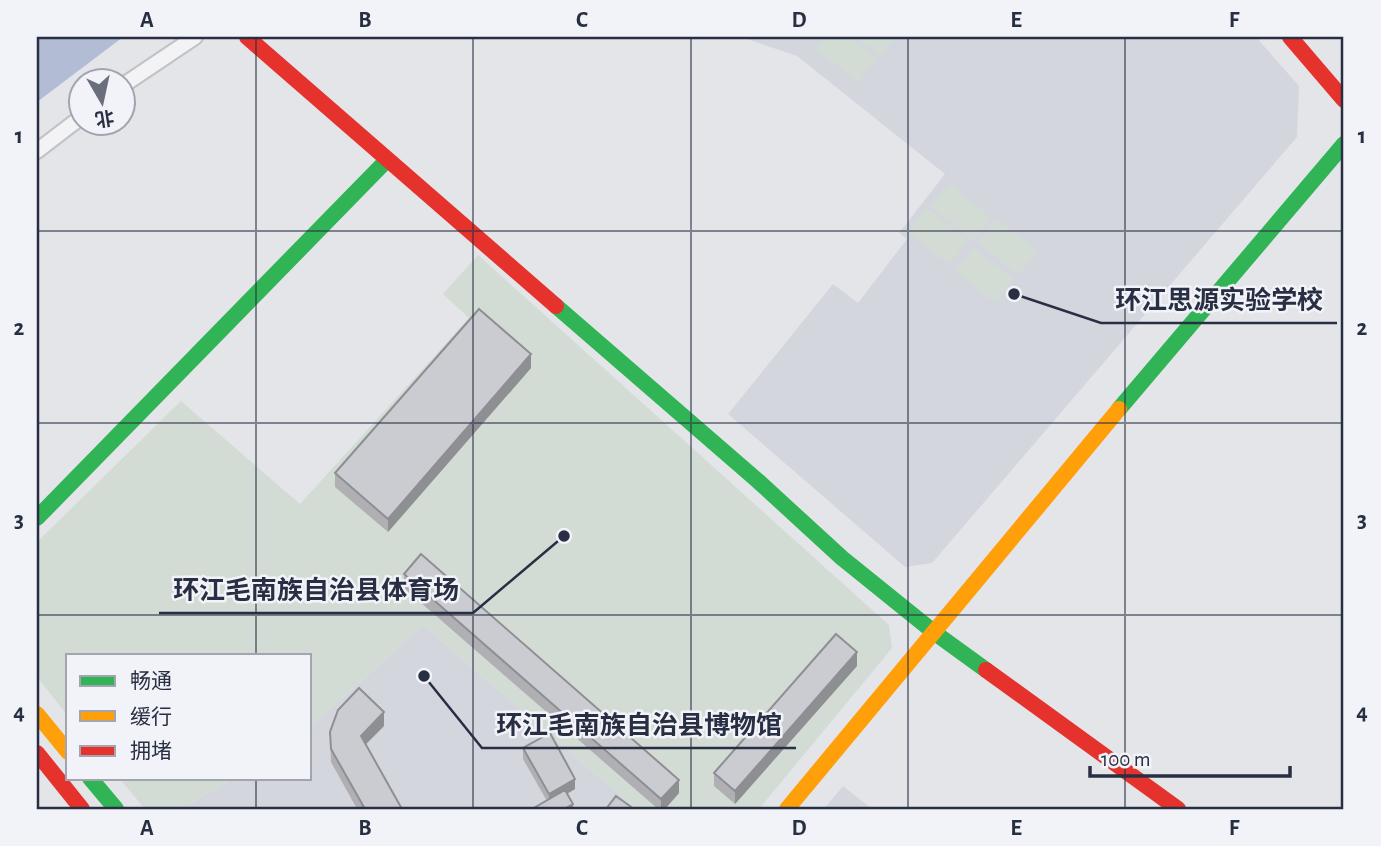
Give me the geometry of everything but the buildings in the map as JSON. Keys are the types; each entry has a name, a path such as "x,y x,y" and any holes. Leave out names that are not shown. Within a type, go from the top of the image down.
{"street":[{"path":"136,77 195,37"},
{"path":"247,37 758,481 842,558 934,632 1178,809"},
{"path":"1290,37 1344,100"},
{"path":"37,151 66,128"},
{"path":"787,809 1344,144"},
{"path":"37,518 387,160"},
{"path":"37,714 66,750"},
{"path":"37,753 82,809"},
{"path":"92,780 116,809"}],"shaded area":[{"path":"741,37 1256,37 1299,86 1297,137 932,563 905,567 728,414 833,284 858,303 907,239 899,233 945,174 797,56"},
{"path":"827,37 850,37 877,59 858,82 817,49"},
{"path":"856,37 895,37 880,56"},
{"path":"950,184 991,218 972,241 931,207"},
{"path":"927,208 968,241 949,264 908,231"},
{"path":"997,219 1037,252 1018,275 978,242"},
{"path":"974,247 1014,280 995,303 954,270"},
{"path":"478,255 889,625 892,648 759,809 636,809 423,625 312,725 312,654 66,654 66,713 37,677 37,542 181,401 300,504 469,318 443,294"},
{"path":"423,625 636,809 181,809 231,780 312,780 312,725"},
{"path":"121,780 231,780 181,809 145,809"},
{"path":"843,786 872,809 824,809"}],"water":[{"path":"37,37 123,37 85,66 66,66 66,80 37,102"}],"traffic: fast":[{"path":"1119,409 1344,144"},
{"path":"37,518 387,160"},
{"path":"556,306 758,481 842,558 935,633 986,670"},
{"path":"92,780 116,809"}],"traffic: slow":[{"path":"787,809 1119,409"},
{"path":"37,714 66,750"}],"traffic: jam":[{"path":"247,37 556,306"},
{"path":"1290,37 1344,100"},
{"path":"986,670 1178,809"},
{"path":"37,753 82,809"}],"place":[{"name":"环江思源实验学校","path":"1014,294"},
{"name":"环江毛南族自治县体育场","path":"564,536"},
{"name":"环江毛南族自治县博物馆","path":"424,676"}]}
